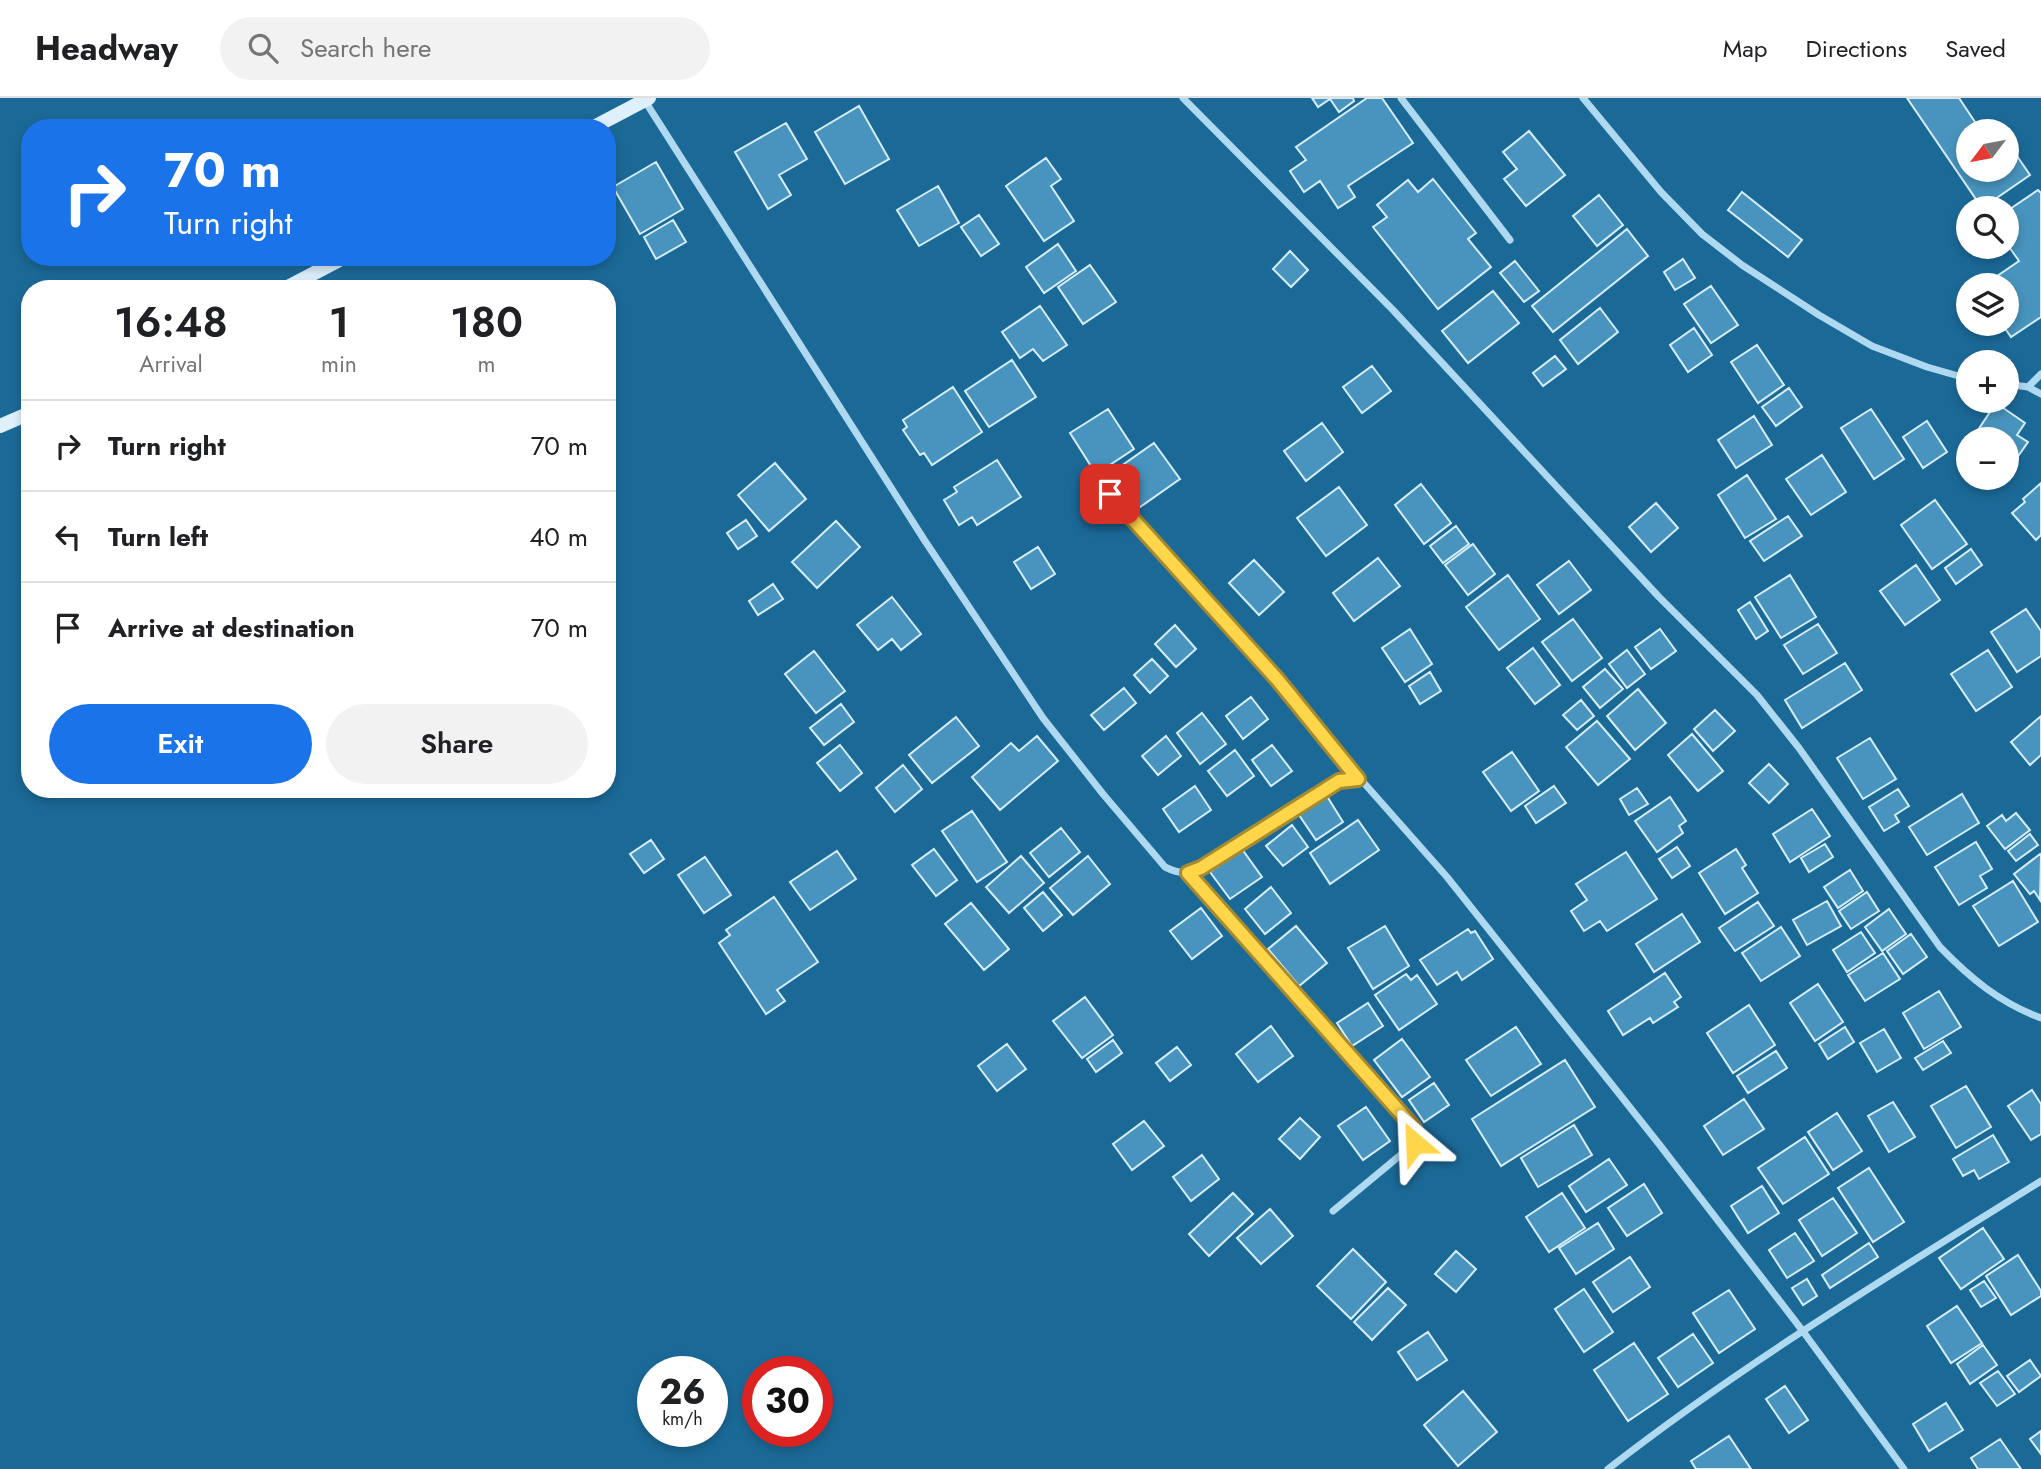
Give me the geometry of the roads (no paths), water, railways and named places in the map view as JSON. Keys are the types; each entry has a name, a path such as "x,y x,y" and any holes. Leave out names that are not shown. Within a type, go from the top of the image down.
{"street":[{"path":"1183,98 1393,310 1659,597 1757,695 1799,748 1940,947 1962,970 2005,1003 2041,1018"},
{"path":"1401,98 1510,240"},
{"path":"1583,98 1661,192 1702,234 1742,265 1872,346 1956,375"},
{"path":"609,119 647,99 925,541 1043,718 1165,867 1188,873 1201,868 1339,781 1358,779"},
{"path":"301,280 328,266"},
{"path":"2028,387 2041,374"},
{"path":"2019,386 2041,394"},
{"path":"0,426 21,417"},
{"path":"1110,494 1277,679 1358,779 1447,877 1659,1144 1904,1469"},
{"path":"1188,873 1414,1128 1415,1143 1333,1211"},
{"path":"1608,1469 1677,1415 1802,1331 2041,1181"}]}
